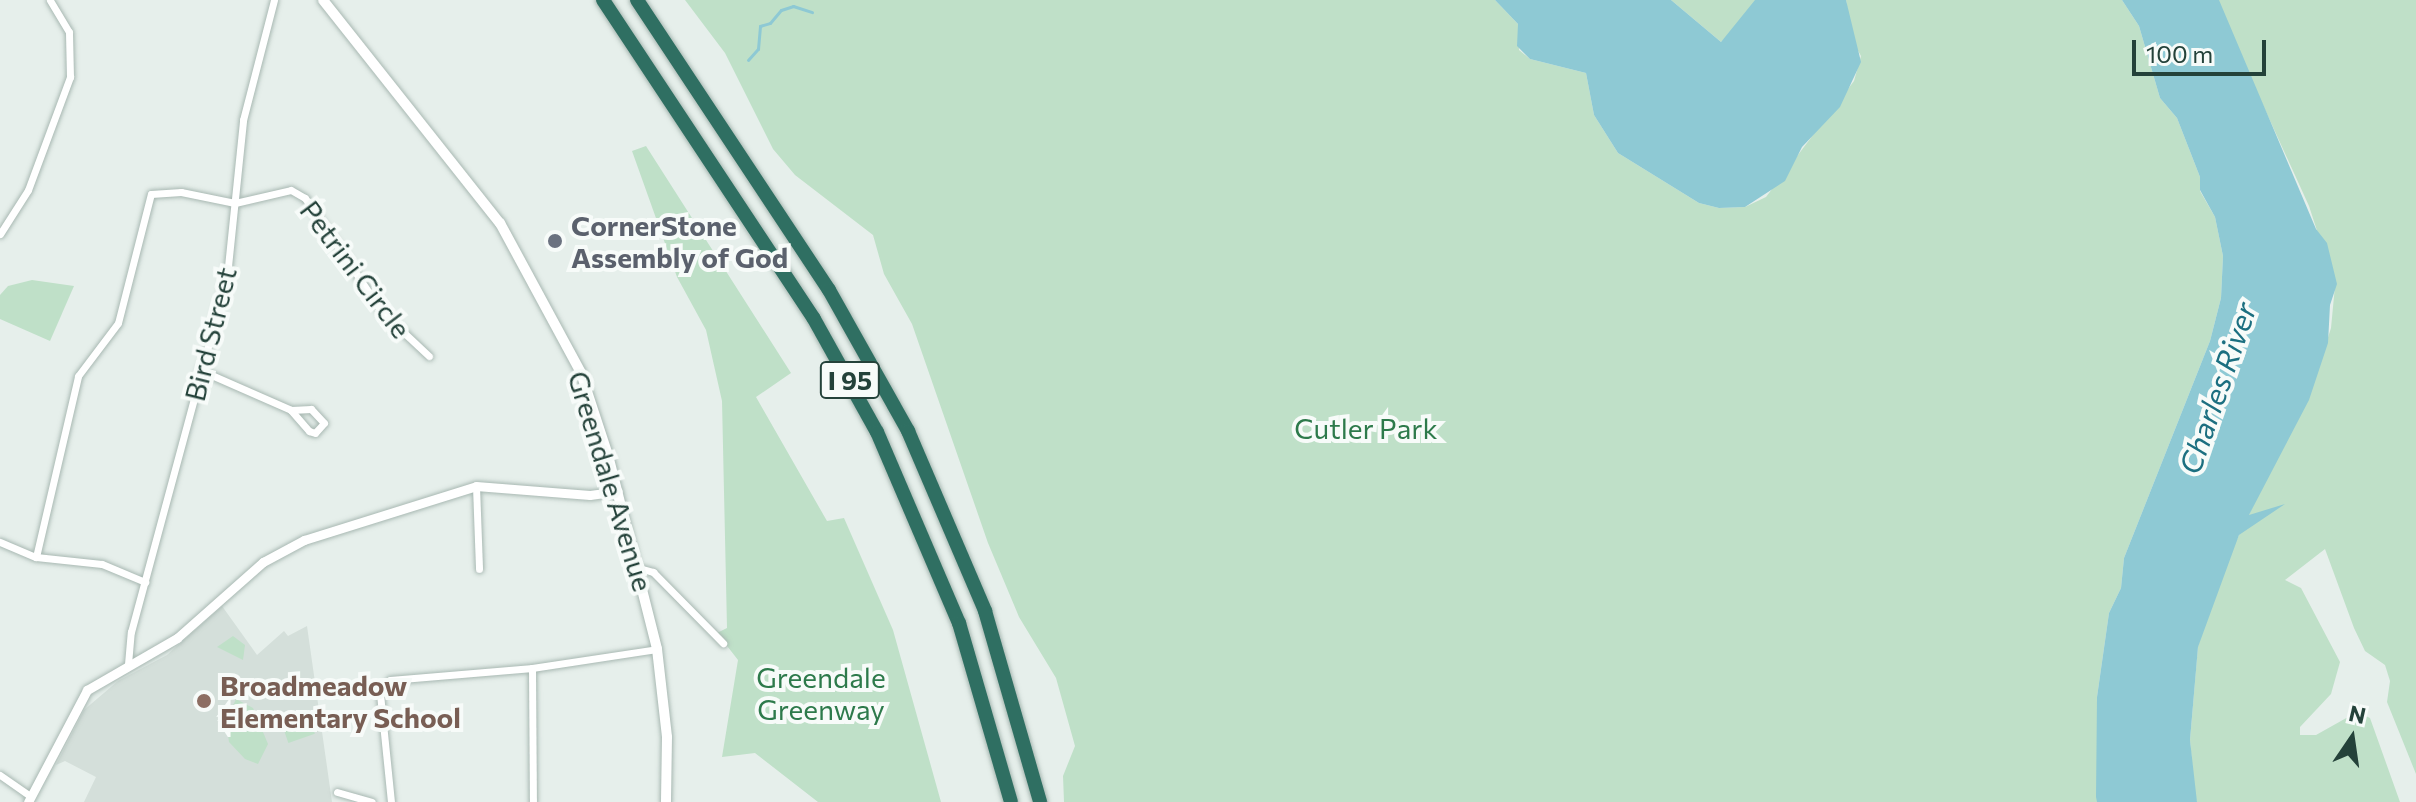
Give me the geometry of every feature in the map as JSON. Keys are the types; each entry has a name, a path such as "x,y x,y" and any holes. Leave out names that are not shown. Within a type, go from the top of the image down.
{"highway":[{"name":"I 95","path":"603,0 814,319 874,424 956,613 1011,802"},
{"name":"I 95","path":"637,0 824,281 903,421 981,601 1040,802"}],"main road":[{"name":"Greendale Avenue","path":"323,0 513,243 581,373 618,491 657,649 667,737 666,802"}],"street":[{"path":"0,234 28,190 70,77 69,32 50,0"},
{"name":"Bird Street","path":"128,664 129,641 227,276 243,120 274,0"},
{"path":"36,557 78,376 118,323 146,204 160,190 235,203"},
{"name":"Petrini Circle","path":"235,203 273,190 291,190 305,198 383,313 429,356"},
{"path":"200,370 291,410 309,431 315,433 324,423 311,409 291,410"},
{"path":"476,486 479,569"},
{"path":"0,775 29,799 87,690 177,638 263,562 304,540 476,486 590,495 618,491"},
{"path":"0,542 36,557 102,564 145,582"},
{"path":"639,568 653,572 723,643"},
{"path":"391,802 380,694 390,680 532,668 657,649"},
{"path":"532,668 533,802"},
{"path":"337,792 372,802"}],"shaded area":[{"name":"Broadmeadow Elementary School","path":"222,606 257,655 284,631 288,636 307,626 332,802 84,802 96,777 65,761 56,765 84,710 118,681 167,655"}],"green space":[{"name":"Cutler Park","path":"685,0 1495,0 1518,24 1519,50 1530,59 1586,73 1594,115 1618,153 1699,203 1719,208 1745,207 1766,197 1854,81 1861,56 1852,40 1846,0 2122,0 2139,26 2160,98 2177,118 2200,177 2200,191 2215,217 2223,256 2221,298 2210,341 2124,558 2121,588 2109,613 2097,697 2097,802 1064,802 1063,776 1075,746 1056,678 1019,617 988,543 912,324 884,274 873,235 795,175 773,149 725,53"},
{"path":"1671,0 1757,0 1748,17 1721,42"},
{"path":"2215,0 2416,0 2416,774 2387,702 2390,681 2385,665 2365,651 2325,549 2285,580 2301,588 2340,662 2331,694 2300,727 2300,735 2316,735 2357,712 2370,718 2400,802 2197,802 2195,797 2190,740 2198,646 2221,572 2314,381 2331,328 2335,286 2309,206"},
{"name":"Greendale Greenway","path":"646,146 791,373 756,397 827,521 844,518 893,630 941,802 818,802 755,753 722,757 738,660 717,633 727,628 722,401 706,330 677,277 632,151"},
{"path":"32,280 74,286 50,341 0,319 0,295 8,286"},
{"path":"233,636 245,645 243,660 217,647"},
{"path":"236,699 253,708 268,744 258,764 245,759 229,742 226,721"},
{"path":"308,714 315,734 288,743 282,723"}],"water":[{"path":"1495,0 1671,0 1721,42 1755,0 1846,0 1861,62 1840,107 1802,147 1785,181 1745,207 1719,208 1699,203 1618,153 1594,115 1586,73 1530,59 1517,46 1518,24"},
{"name":"Charles River","path":"2122,0 2219,0 2316,229 2327,243 2337,284 2330,305 2328,343 2309,400 2249,515 2285,504 2239,535 2198,647 2190,740 2197,802 2097,802 2096,797 2097,697 2109,613 2121,588 2124,558 2210,341 2221,298 2223,256 2215,217 2200,190 2200,177 2177,118 2160,98 2139,26"}],"waterway":[{"path":"748,60 758,49 760,26 770,23 781,10 793,6 812,12"}],"place":[{"name":"CornerStone Assembly of God","path":"555,241"},
{"name":"Broadmeadow Elementary School","path":"204,701"}]}
